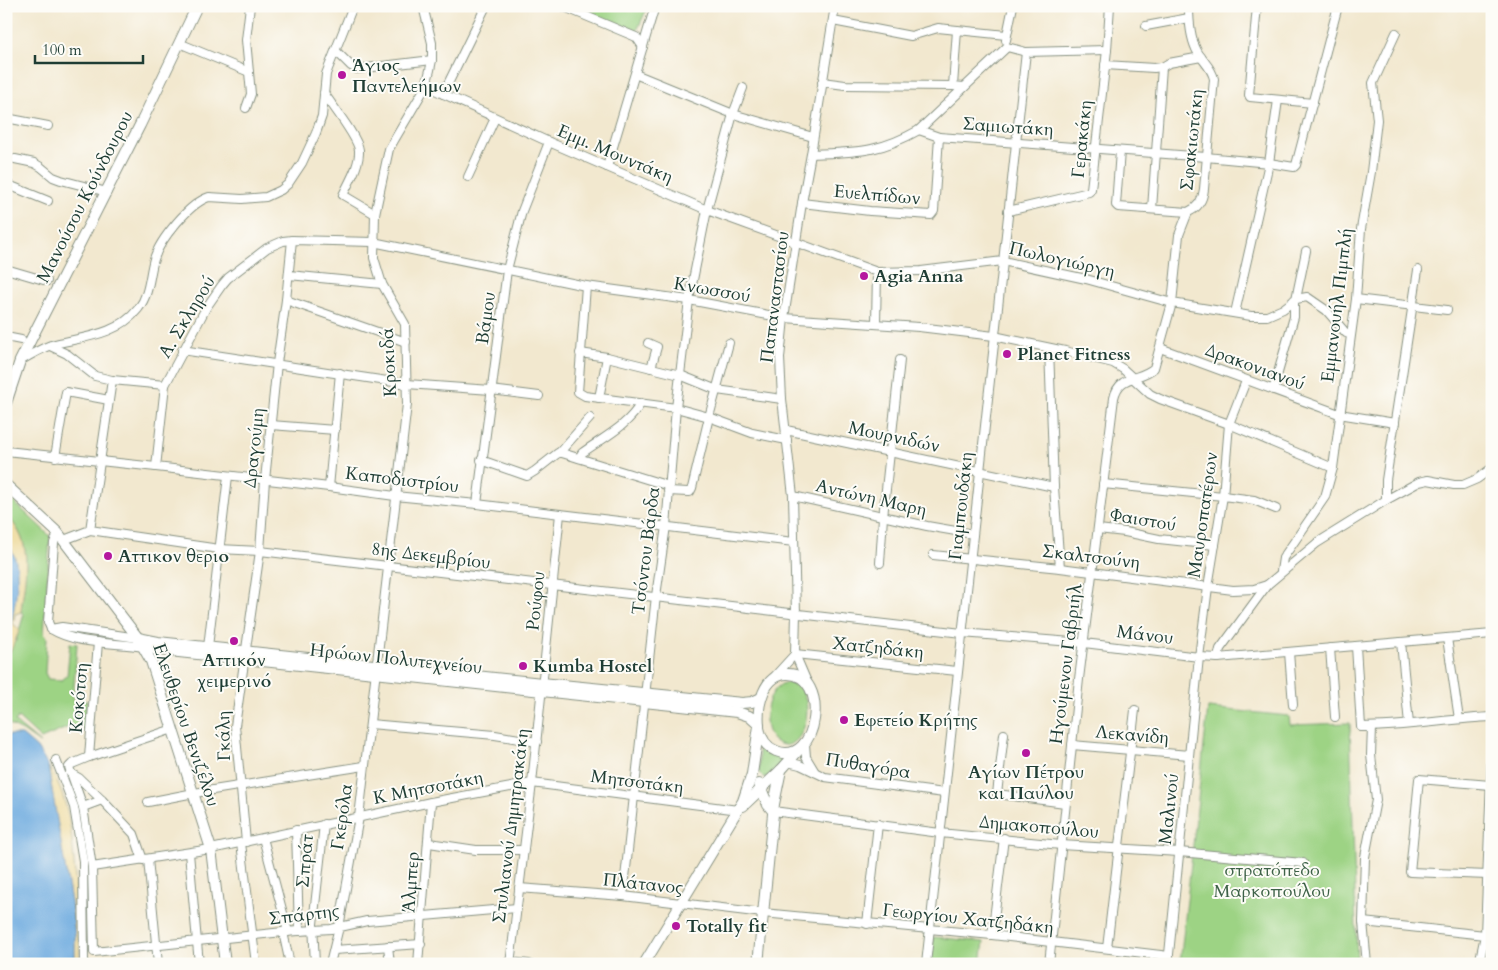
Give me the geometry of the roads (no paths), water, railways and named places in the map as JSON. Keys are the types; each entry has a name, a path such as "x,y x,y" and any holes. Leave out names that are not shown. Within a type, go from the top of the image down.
{"main road":[{"name":"Μανούσου Κούνδουρου","path":"6,403 20,361 107,192 197,6"},
{"name":"Ελευθερίου Βενιζέλου","path":"6,485 61,536 138,638 151,661 211,849 225,964"},
{"path":"138,638 208,647 245,655"},
{"name":"Ηρώων Πολυτεχνείου","path":"144,648 245,655 644,698"},
{"path":"644,964 738,810 747,792 754,766 761,698 766,687 773,679 782,675 793,675 804,680 811,689 814,702 812,730 802,747 785,766 738,810"},
{"path":"644,698 738,703 752,702 761,698"},
{"path":"644,698 744,714 759,725 762,739 770,748 781,753 787,753 802,747"},
{"path":"754,766 761,789 768,805 773,811"},
{"path":"758,964 776,788 785,766"}],"street":[{"path":"246,108 251,94 246,40 250,6"},
{"path":"20,361 50,346 97,335 126,320 138,310 147,296 154,257 159,248 173,227 205,199 209,197 242,199 266,197 281,190 288,184 302,163 316,133 322,116 326,74 352,6"},
{"name":"Κροκιδά","path":"376,669 407,404 407,384 404,324 382,284 374,258 373,242 375,214 389,149 426,86 432,60 432,43 423,6"},
{"path":"443,94 486,6"},
{"path":"562,6 573,8 636,37 643,47"},
{"path":"607,167 655,6"},
{"name":"Παπαναστασίου","path":"808,684 795,654 796,613 793,496 782,399 780,358 784,318 835,6"},
{"path":"1007,47 1006,35 1013,6"},
{"name":"Γερακάκη","path":"1008,211 1092,190 1110,6"},
{"name":"Σφακιωτάκη","path":"1132,378 1146,374 1154,368 1172,302 1179,235 1188,212 1193,210 1203,197 1214,79 1213,73 1201,57 1193,40 1189,6"},
{"path":"1258,6 1249,95 1313,103 1335,7"},
{"path":"1146,26 1189,18"},
{"path":"832,21 910,36 932,29 1006,35"},
{"path":"953,86 957,30"},
{"name":"Εµµανουήλ Πιµπλή","path":"1281,572 1283,558 1325,497 1333,468 1356,299 1361,229 1371,172 1377,120 1373,83 1396,33"},
{"path":"179,43 249,72"},
{"path":"1007,47 1026,52 1107,50"},
{"path":"811,154 874,150 904,139 919,130 1007,47"},
{"path":"336,51 351,66 358,69 432,60"},
{"name":"Γιαμπουδάκη","path":"926,964 1026,52"},
{"path":"1105,65 1140,68 1162,67 1169,63 1201,57"},
{"path":"1152,210 1162,67"},
{"path":"635,74 733,114 813,137"},
{"path":"822,82 845,85 964,87"},
{"name":"Εμμ. Μουντάκη","path":"426,86 549,142 707,210 796,244"},
{"name":"Τσόντου Βάρδα","path":"623,896 644,698 666,526 676,408 689,300 707,210 733,114 743,88"},
{"path":"324,93 352,135 359,150 357,164 343,195 375,214"},
{"path":"1235,313 1270,162 1278,100"},
{"name":"Σαμιωτάκη","path":"919,130 939,137 1270,162 1296,166 1313,103"},
{"path":"6,118 48,126"},
{"path":"468,177 495,118"},
{"name":"Ευελπίδων","path":"802,203 870,211 931,215 934,211 939,137"},
{"name":"Βάμου","path":"477,504 507,270 522,211 549,142"},
{"path":"1120,150 1116,205 1118,207 1188,212"},
{"path":"16,160 34,163 60,180 107,192"},
{"path":"6,184 48,201"},
{"name":"Δραγούμη","path":"245,655 260,551 265,480 292,240"},
{"name":"Α. Σκληρού","path":"156,467 165,385 182,350 222,285 267,248 283,241 373,242"},
{"name":"Κνωσσού","path":"373,242 586,286 689,300 784,318 876,324 994,336 1065,350 1113,363 1150,394 1160,399 1229,424 1333,468"},
{"name":"Πωλογιώργη","path":"796,244 877,272 921,271 1003,260 1086,279 1172,302 1252,316 1267,316 1295,300"},
{"path":"1273,390 1294,317 1295,300 1306,251"},
{"path":"6,269 46,281"},
{"path":"1386,500 1386,480 1418,270"},
{"path":"876,324 877,272"},
{"path":"289,275 382,284"},
{"path":"586,286 577,390 585,396 676,408 709,417 752,433 787,440"},
{"path":"1295,300 1307,297 1317,302 1346,333 1350,334"},
{"path":"1356,299 1447,310"},
{"path":"286,300 406,342"},
{"path":"6,337 21,340"},
{"path":"648,342 657,347 651,368"},
{"path":"559,453 669,488 690,492 730,343"},
{"path":"50,346 67,354 94,376 112,380 165,385"},
{"path":"1049,348 1054,487 1060,568"},
{"name":"Δρακονιανού","path":"1160,348 1339,414 1395,423"},
{"path":"182,350 407,384 492,390 538,396"},
{"path":"580,353 608,357 680,375 717,390 782,399"},
{"path":"599,398 608,357"},
{"path":"880,563 883,517 900,360"},
{"path":"329,487 340,373"},
{"name":"Ηγούμενου Γαβριήλ","path":"1049,964 1065,803 1115,391 1120,384 1132,378"},
{"path":"90,530 112,380"},
{"name":"Μαυροπατέρων","path":"1199,657 1214,545 1223,496 1229,424 1246,381"},
{"path":"56,457 66,392 109,400"},
{"path":"579,458 582,453 595,443 620,428 641,403"},
{"path":"482,460 527,476 559,453 590,418"},
{"path":"271,425 335,430"},
{"name":"Μουρνιδών","path":"786,430 1054,487"},
{"name":"Καποδιστρίου","path":"6,451 794,542"},
{"path":"1218,658 1220,649 1267,585 1316,543 1419,482 1428,480 1463,485 1477,479 1492,468"},
{"path":"208,647 228,476"},
{"path":"1103,484 1254,500 1276,509"},
{"name":"Αντώνη Μαρη","path":"793,496 883,517 972,534"},
{"name":"Ρούφου","path":"542,687 560,514"},
{"name":"Φαιστού","path":"1098,529 1214,545"},
{"name":"8ης Δεκεμβρίου","path":"61,536 90,530 219,548 260,551 796,613"},
{"path":"61,536 54,543 48,622 50,629 61,635 144,648"},
{"name":"Σκαλτσούνη","path":"933,555 1060,568 1233,590 1254,589 1267,585"},
{"name":"Μάνου","path":"796,613 962,633 1084,643 1218,658 1492,634"},
{"path":"50,629 62,627 138,638"},
{"path":"1447,638 1458,719"},
{"name":"Κοκότση","path":"89,757 98,642"},
{"path":"1401,642 1409,724"},
{"path":"1356,646 1361,727 1492,717"},
{"path":"1330,648 1335,717"},
{"path":"1289,652 1294,705"},
{"path":"773,679 795,654"},
{"name":"Χατζηδάκη","path":"795,654 958,671"},
{"name":"Γκάλη","path":"245,655 235,726 242,786 243,842 256,964"},
{"name":"Μαλινού","path":"1168,960 1199,657"},
{"name":"Γκερόλα","path":"330,964 339,927 359,817 376,669"},
{"name":"Στυλιανού Δημητρακάκη","path":"508,963 520,888 542,687"},
{"path":"1107,948 1135,710"},
{"path":"370,724 495,735 537,742"},
{"path":"1367,964 1363,922 1365,857 1376,800 1371,755 1372,727"},
{"path":"92,867 83,807 69,770 72,764 173,729"},
{"path":"1004,734 996,794 1065,803"},
{"name":"Λεκανίδη","path":"1072,745 1189,755"},
{"path":"802,747 807,760 816,773"},
{"path":"1479,964 1485,935 1492,751"},
{"path":"56,760 74,807 83,862 84,964"},
{"name":"Πυθαγόρα","path":"785,766 800,765 825,778 944,793"},
{"path":"148,802 364,766"},
{"path":"69,770 102,800 134,834 146,860 158,964"},
{"path":"1488,875 1410,872 1419,779 1491,779"},
{"name":"Μητσοτάκη","path":"532,783 738,810"},
{"name":"Κ Μητσοτάκη","path":"92,867 211,849 431,802 532,783"},
{"path":"83,807 102,800"},
{"name":"Άλμπερ","path":"418,964 431,802"},
{"name":"Δημακοπούλου","path":"773,811 940,833 1061,845 1179,852 1303,863"},
{"name":"Σπράτ","path":"315,964 313,930 324,824"},
{"path":"867,924 878,824"},
{"path":"296,830 300,931"},
{"path":"263,838 286,932 290,964"},
{"path":"992,935 1004,838"},
{"path":"428,843 476,850 524,850"},
{"path":"189,852 199,964"},
{"name":"Σπάρτης","path":"92,867 94,952 252,937 339,927 367,921 517,908"},
{"name":"Πλάτανος","path":"520,888 682,902 763,913"},
{"name":"Γεωργίου Χατζηδάκη","path":"763,913 1107,948 1168,960"},
{"path":"1363,922 1485,935"},
{"path":"334,950 421,944"},
{"path":"388,946 390,964"},
{"path":"508,963 529,964"}],"water":[{"path":"6,540 15,559 17,589 14,610 6,636"},
{"path":"6,735 22,735 37,748 48,766 72,908 75,964 6,964"}],"place":[{"name":"Άγιος Παντελεήμων","path":"342,75"},
{"name":"Agia Anna","path":"864,276"},
{"name":"Planet Fitness","path":"1007,354"},
{"name":"Αττικον θεριο","path":"108,556"},
{"name":"Αττικόν χειμερινό","path":"234,641"},
{"name":"Kumba Hostel","path":"523,666"},
{"name":"Εφετείο Κρήτης","path":"844,720"},
{"name":"Αγίων Πέτρου και Παύλου","path":"1026,753"},
{"name":"Totally fit","path":"676,926"}],"park label":[{"name":"στρατόπεδο Μαρκοπούλου","path":"1272,880"}]}
